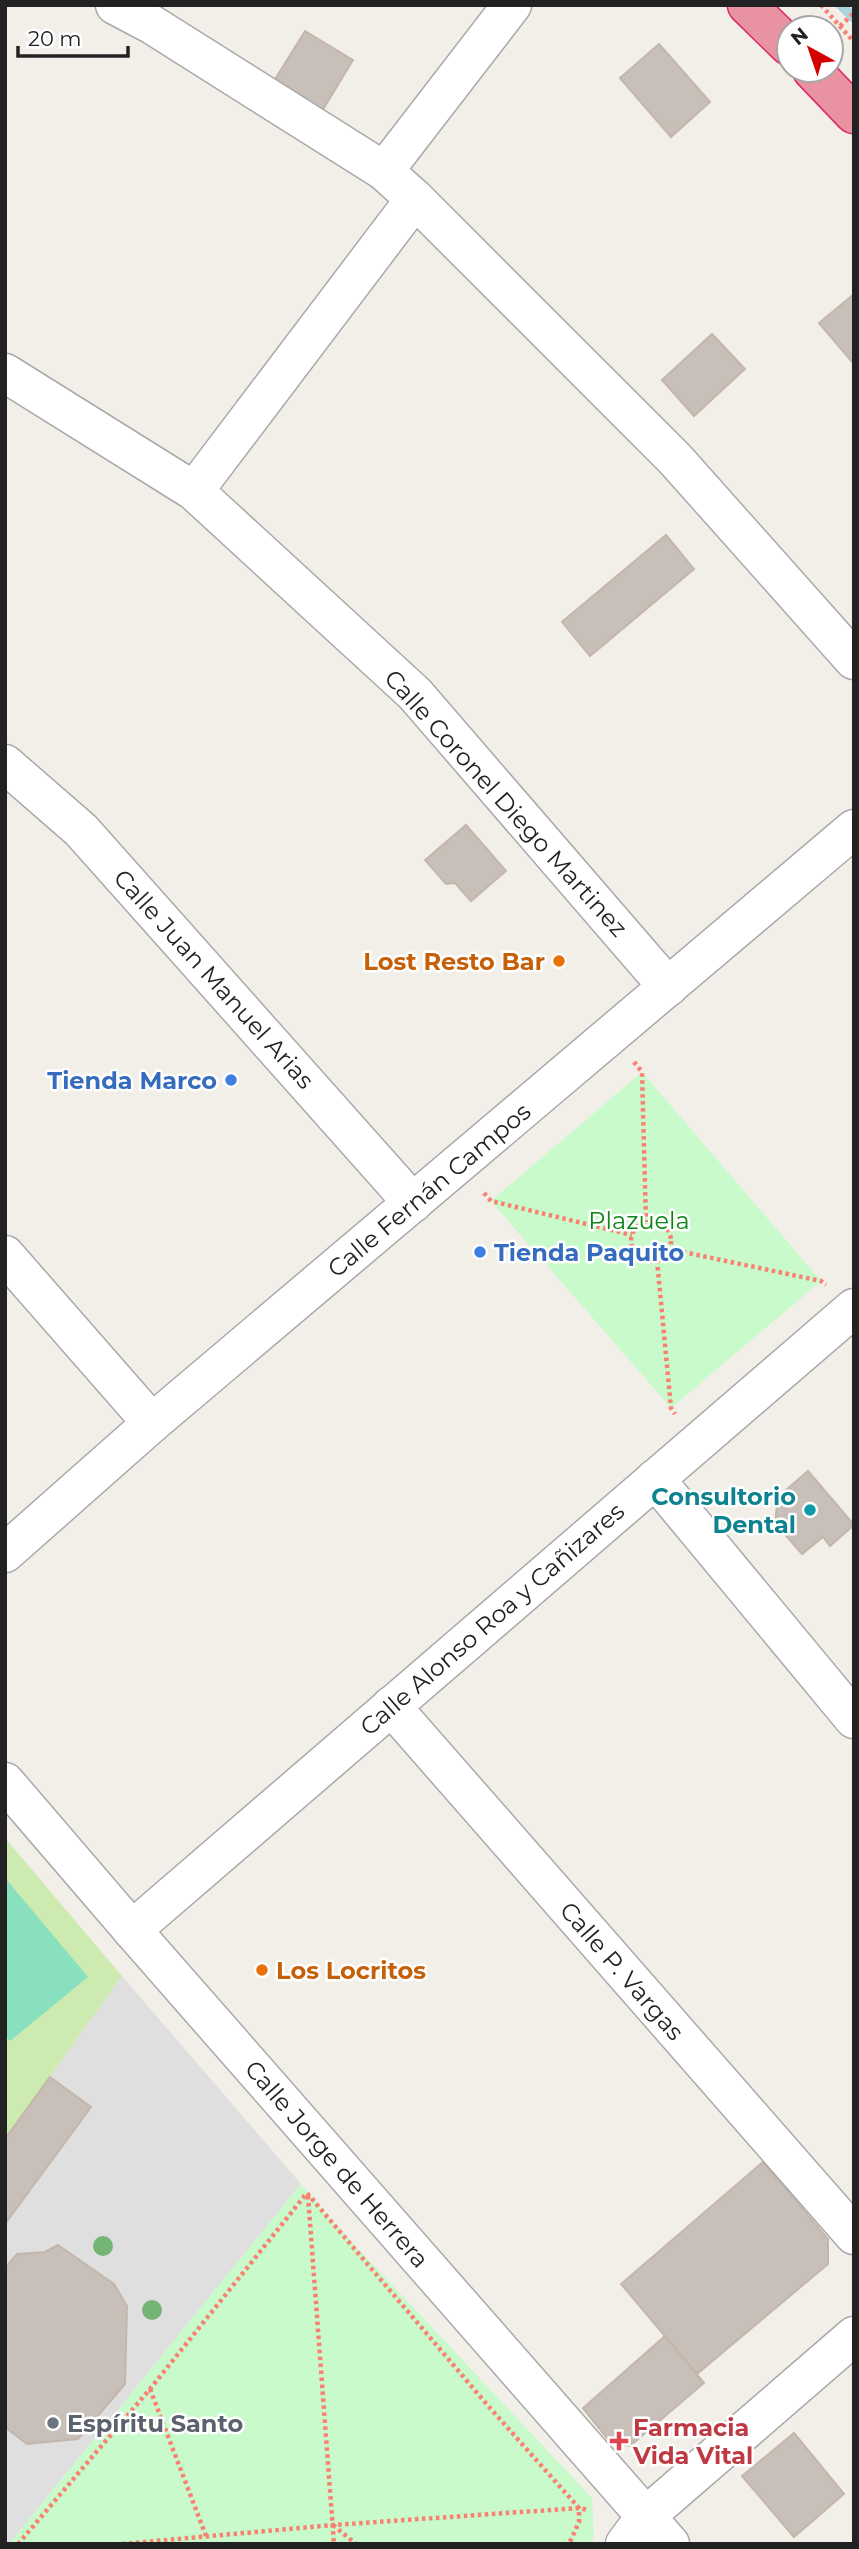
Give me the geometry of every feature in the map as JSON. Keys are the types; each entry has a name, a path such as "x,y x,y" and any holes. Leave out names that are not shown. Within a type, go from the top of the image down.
{"highway":[{"path":"747,5 775,32"},
{"path":"825,84 854,114"}],"street":[{"path":"115,5 151,24 384,171 675,459 854,660"},
{"path":"384,171 512,5"},
{"path":"194,491 415,199"},
{"name":"Calle Coronel Diego Martinez","path":"5,373 194,491 415,694 668,987"},
{"name":"Calle Juan Manuel Arias","path":"5,764 81,830 413,1203"},
{"name":"Calle Fernán Campos","path":"5,1553 152,1423 854,829"},
{"path":"5,1255 152,1423"},
{"name":"Calle Alonso Roa y Cañizares","path":"132,1930 852,1309"},
{"path":"654,1479 854,1719"},
{"name":"Calle P. Vargas","path":"391,1706 854,2235"},
{"name":"Calle Jorge de Herrera","path":"5,1782 647,2534"},
{"path":"647,2534 854,2336"}],"path":[{"path":"612,1035 642,1072 646,1222"},
{"path":"459,1164 491,1201 632,1235"},
{"path":"646,1222 659,1223 665,1227 671,1240 669,1249 657,1260 650,1261 637,1256 631,1242 632,1235 640,1224 646,1222"},
{"path":"669,1249 821,1280 852,1309"},
{"path":"657,1260 671,1408 697,1443"},
{"path":"18,2544 150,2389 307,2193"},
{"path":"307,2193 507,2428 579,2508 579,2522 569,2544"},
{"path":"307,2193 334,2544"},
{"path":"150,2389 206,2536"},
{"path":"122,2544 333,2525 579,2508"},
{"path":"333,2525 356,2544"}],"shaded area":[{"path":"122,1976 301,2184 9,2544 5,2544 5,2139"}],"green space":[{"name":"Plazuela","path":"642,1072 821,1281 671,1408 491,1201"},
{"path":"5,1838 122,1976 5,2139"},
{"path":"5,1878 88,1977 10,2041 5,2036"},
{"path":"301,2184 333,2222 592,2498 594,2537 588,2544 9,2544"}],"building":[{"path":"305,31 353,60 322,111 274,81"},
{"path":"659,44 710,102 671,137 620,78"},
{"path":"854,294 854,363 853,363 819,323"},
{"path":"712,334 745,369 694,416 662,380"},
{"path":"666,535 694,569 590,656 562,622"},
{"path":"466,825 506,871 471,901 455,883 446,884 425,860"},
{"name":"Consultorio Dental","path":"808,1471 854,1525 830,1546 823,1537 802,1554 775,1523 778,1497"},
{"path":"50,2077 91,2107 5,2224 5,2139"},
{"path":"763,2162 828,2239 828,2264 697,2374 621,2284"},
{"path":"58,2245 114,2284 127,2306 125,2384 78,2439 27,2444 5,2427 5,2268 17,2254 45,2252"},
{"path":"665,2336 704,2383 630,2446 611,2443 583,2408"},
{"path":"794,2433 844,2494 794,2537 742,2476"}],"waterway":[{"path":"841,5 854,18"}],"place":[{"name":"Lost Resto Bar","path":"559,961"},
{"name":"Tienda Marco","path":"231,1080"},
{"name":"Tienda Paquito","path":"480,1252"},
{"name":"Consultorio Dental","path":"810,1510"},
{"name":"Los Locritos","path":"262,1970"},
{"name":"Espíritu Santo","path":"53,2423"},
{"name":"Farmacia Vida Vital","path":"619,2441"}]}
